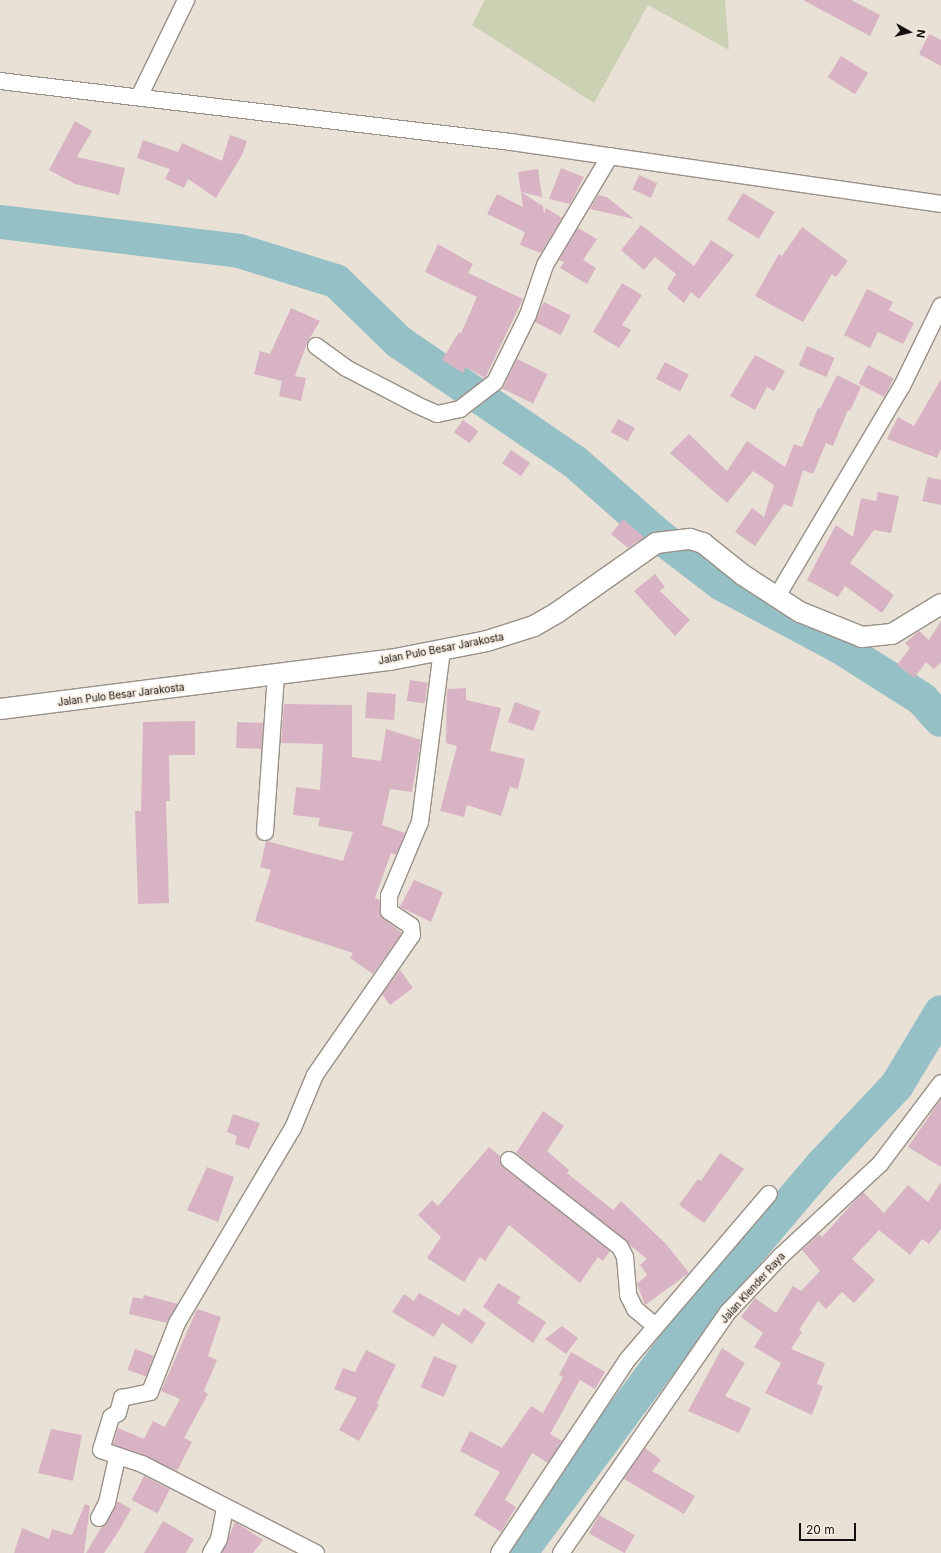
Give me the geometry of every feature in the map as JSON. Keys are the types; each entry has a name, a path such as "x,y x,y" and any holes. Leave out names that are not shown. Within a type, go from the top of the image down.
{"street":[{"path":"139,97 186,0"},
{"path":"0,81 610,156 941,204"},
{"path":"316,346 346,368 437,414 460,409 486,391 495,382 528,315 545,265 610,156"},
{"path":"776,598 902,386 941,306"},
{"name":"Jalan Pulo Besar Jarakosta","path":"0,710 276,675 442,651 507,636 534,626 656,543 683,541 703,543 776,598 821,623 862,637 892,634 941,604"},
{"path":"316,1553 142,1464 117,1458 101,1450 111,1417 118,1413 122,1398 150,1392 177,1323 293,1128 315,1075 412,935 411,926 389,911 389,896 420,822 442,651"},
{"path":"265,832 276,675"},
{"name":"Jalan Klender Raya","path":"561,1553 728,1312 781,1256 880,1164 941,1083"},
{"path":"509,1160 616,1243 625,1257 628,1294 635,1309 655,1326"},
{"path":"499,1553 606,1389 655,1326 769,1194"},
{"path":"99,1518 107,1503 117,1458"},
{"path":"211,1553 219,1539 226,1507"}],"green space":[{"path":"485,0 725,0 729,50 648,5 594,103 472,25"}],"building":[{"path":"803,0 851,0 880,15 870,36"},
{"path":"929,34 941,40 941,66 919,54"},
{"path":"841,56 868,73 855,94 828,77"},
{"path":"75,121 92,131 77,157 125,168 119,195 75,184 49,170"},
{"path":"230,135 247,141 242,155 216,198 188,179 184,188 165,179 170,169 137,158 143,140 178,152 182,143 222,161"},
{"path":"561,168 584,177 570,204 549,199"},
{"path":"538,169 542,197 521,192 543,206 544,213 546,208 562,218 541,253 520,245 525,232 487,214 497,194 523,207 518,172"},
{"path":"639,175 657,183 651,198 632,190"},
{"path":"743,193 775,212 759,239 727,220"},
{"path":"598,195 607,197 634,219 590,209"},
{"path":"641,225 694,266 711,240 734,255 699,299 691,292 684,303 667,289 676,274 655,257 644,270 621,250"},
{"path":"802,227 848,261 836,277 832,274 803,322 755,296 779,254 782,256"},
{"path":"578,228 597,239 583,260 596,268 587,284 560,268 564,262 559,260"},
{"path":"438,244 473,264 468,273 523,299 485,378 466,367 463,373 442,360 459,332 461,333 477,297 425,272"},
{"path":"622,283 642,295 622,325 631,330 619,348 593,332"},
{"path":"867,289 893,302 889,310 914,323 903,344 878,332 870,348 844,335"},
{"path":"544,302 571,316 561,335 534,322"},
{"path":"291,308 320,321 308,341 295,376 306,378 301,401 279,396 282,381 254,374 260,351 270,354"},
{"path":"807,346 835,358 826,377 799,365"},
{"path":"755,355 785,371 774,391 767,387 755,410 730,396"},
{"path":"517,359 548,374 533,404 503,389"},
{"path":"665,362 689,375 680,391 656,379"},
{"path":"868,365 894,378 884,397 858,384"},
{"path":"837,375 861,387 850,411 848,410 833,446 826,443 813,474 803,470 792,507 784,504 755,546 735,532 752,508 764,517 774,485 753,471 727,503 670,453 689,434 727,471 747,441 785,467 794,444 802,447 818,408 820,409"},
{"path":"941,379 941,449 937,458 887,439 898,417 914,426"},
{"path":"618,419 635,428 628,441 611,432"},
{"path":"463,420 478,431 470,443 454,432"},
{"path":"511,450 530,463 521,476 502,463"},
{"path":"928,477 941,480 941,505 922,501"},
{"path":"878,492 899,496 891,533 874,530 850,563 894,595 882,613 845,586 838,597 807,580 836,525 853,537 861,498 876,501"},
{"path":"623,519 644,537 628,548 611,534"},
{"path":"655,574 665,587 660,591 690,620 675,636 634,591"},
{"path":"941,621 941,662 934,669 926,662 914,678 897,665 910,648 905,643 919,631 929,640"},
{"path":"410,680 428,683 424,704 407,701"},
{"path":"466,688 466,700 501,708 490,751 525,759 518,789 510,787 501,816 467,805 464,817 440,811 457,746 446,743 447,689"},
{"path":"367,692 396,694 394,720 365,718"},
{"path":"515,702 540,711 533,731 508,722"},
{"path":"284,704 352,705 352,757 381,761 386,729 421,740 412,792 390,789 382,825 405,833 396,855 391,853 375,898 380,900 381,916 402,933 373,974 350,958 353,953 255,921 271,870 260,867 266,841 343,861 353,832 318,826 320,818 293,815 296,787 320,790 323,744 281,743"},
{"path":"195,721 195,755 169,755 170,801 166,801 169,903 138,904 135,811 141,811 143,722"},
{"path":"237,722 263,723 262,749 236,748"},
{"path":"414,880 443,892 431,922 400,907"},
{"path":"400,970 413,988 390,1005 382,994"},
{"path":"941,1099 941,1167 908,1147"},
{"path":"543,1111 564,1126 547,1151 569,1170 567,1173 613,1210 621,1201 666,1244 689,1273 645,1305 637,1284 647,1275 640,1265 647,1259 516,1153"},
{"path":"233,1114 260,1123 249,1149 235,1144 237,1136 227,1132"},
{"path":"489,1147 500,1156 503,1167 610,1251 603,1261 598,1257 580,1283 509,1225 485,1261 480,1257 464,1282 427,1258 441,1237 418,1215 432,1200 438,1206"},
{"path":"720,1153 744,1169 704,1223 679,1205 698,1179 701,1181"},
{"path":"207,1167 234,1177 218,1222 187,1210"},
{"path":"941,1182 941,1229 929,1244 922,1239 910,1255 879,1230 852,1259 875,1280 854,1303 842,1292 826,1309 818,1301 799,1330 802,1332 791,1349 825,1363 817,1384 823,1386 812,1415 765,1393 781,1363 754,1347 763,1333 741,1317 755,1298 776,1313 793,1286 801,1291 820,1271 802,1250 819,1234 822,1237 863,1192 884,1213 908,1185 928,1202"},
{"path":"498,1283 521,1297 517,1303 546,1322 533,1343 483,1307"},
{"path":"419,1293 459,1316 464,1308 486,1323 472,1344 442,1323 434,1337 392,1312 404,1294 414,1301"},
{"path":"144,1295 178,1304 167,1323 129,1314 133,1297 143,1299"},
{"path":"197,1309 221,1317 208,1356 217,1360 204,1391 208,1394 184,1438 192,1442 177,1471 113,1444 118,1428 144,1439 153,1421 165,1427 180,1399 161,1391"},
{"path":"562,1326 578,1338 566,1354 545,1339"},
{"path":"722,1348 745,1363 725,1396 751,1408 739,1433 688,1411"},
{"path":"135,1349 154,1356 146,1377 127,1370"},
{"path":"366,1350 396,1365 377,1403 379,1405 359,1441 339,1430 357,1398 334,1389 343,1368 355,1372"},
{"path":"571,1352 605,1372 595,1389 580,1380 550,1434 562,1441 548,1463 532,1453 505,1500 516,1507 501,1532 474,1515 500,1472 460,1451 470,1431 502,1448 531,1406 543,1413 563,1377 559,1375"},
{"path":"434,1356 457,1366 444,1397 421,1387"},
{"path":"51,1429 82,1435 73,1481 38,1473"},
{"path":"645,1448 661,1460 652,1471 695,1496 684,1514 624,1479"},
{"path":"144,1476 170,1489 158,1513 132,1500"},
{"path":"117,1501 131,1509 120,1529 104,1553 86,1553"},
{"path":"85,1504 90,1506 84,1553 14,1553 22,1528 49,1539 52,1529 72,1535"},
{"path":"599,1515 635,1535 624,1553 589,1533"},
{"path":"163,1521 194,1539 186,1553 144,1553"},
{"path":"235,1522 263,1540 253,1553 222,1553"}],"waterway":[{"path":"0,222 239,251 336,281 399,342 575,462 659,536 722,584 840,647 922,699 941,720"},
{"path":"520,1553 704,1304 822,1165 897,1085 941,1012"}]}
